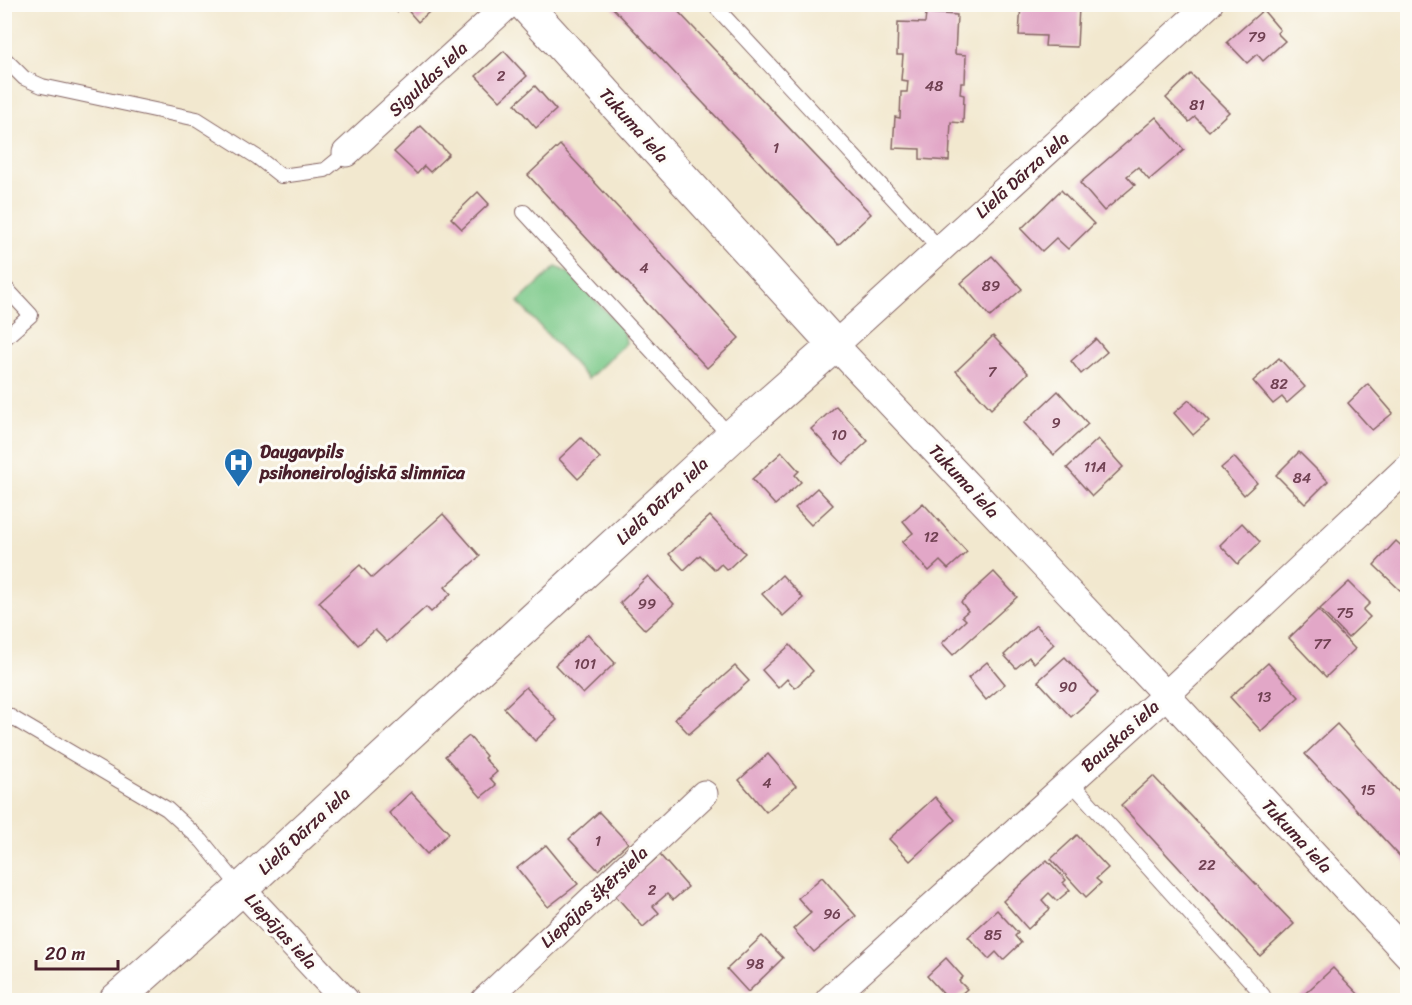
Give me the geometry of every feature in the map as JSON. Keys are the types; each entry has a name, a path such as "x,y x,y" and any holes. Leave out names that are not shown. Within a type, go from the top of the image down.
{"street":[{"name":"Siguldas iela","path":"346,153 508,4"},
{"name":"Tukuma iela","path":"524,4 836,345 1166,694 1407,955"},
{"name":"Lielā Dārza iela","path":"116,1000 241,889 731,437 836,345 1209,4"},
{"name":"Bauskas iela","path":"829,1000 1166,694 1407,467"},
{"name":"Liepājas šķērsiela","path":"485,1000 704,794"},
{"name":"Liepājas iela","path":"241,889 345,1000"}],"lane":[{"path":"713,4 940,249"},
{"path":"4,58 24,78 42,86 197,119 257,158 281,177 325,170 346,153"},
{"path":"524,212 731,437"},
{"path":"4,286 31,315 4,339"},
{"path":"4,713 167,808 202,841 241,889"},
{"path":"1070,780 1263,995"}],"green space":[{"path":"556,267 569,273 620,326 625,335 626,343 588,379 518,302"}],"building":[{"path":"391,4 438,4 418,22 404,6 397,12"},
{"path":"615,4 671,4 871,214 838,245 612,7"},
{"path":"1021,4 1090,4 1090,8 1079,7 1077,47 1045,46 1046,36 1019,35"},
{"path":"1263,10 1280,30 1277,33 1285,41 1263,61 1257,54 1247,63 1227,42"},
{"path":"926,13 957,15 955,54 966,55 965,83 961,83 960,94 964,95 963,123 951,122 949,161 920,159 920,149 893,148 895,117 900,118 901,92 907,92 908,81 901,80 903,55 897,55 898,22 925,23"},
{"path":"504,51 527,76 500,101 476,76"},
{"path":"1191,74 1229,112 1209,131 1195,117 1189,122 1166,98"},
{"path":"535,86 556,110 536,128 515,104"},
{"path":"1156,117 1184,150 1149,180 1138,167 1127,176 1135,185 1104,211 1080,183"},
{"path":"421,126 449,154 430,172 424,166 417,174 394,152"},
{"path":"560,145 739,338 707,368 528,175"},
{"path":"1061,190 1094,224 1068,249 1056,238 1042,251 1021,229"},
{"path":"478,192 489,204 462,229 451,218"},
{"path":"992,256 1022,289 990,317 961,283"},
{"path":"993,336 1028,373 991,409 956,371"},
{"path":"1096,339 1107,352 1081,374 1071,361"},
{"path":"1279,358 1305,387 1287,403 1282,397 1273,404 1253,381"},
{"path":"1368,384 1393,413 1372,430 1348,403"},
{"path":"1058,391 1088,424 1054,455 1024,423"},
{"path":"1189,400 1209,421 1193,435 1174,413"},
{"path":"836,406 868,441 843,464 811,429"},
{"path":"581,438 600,458 578,479 559,459"},
{"path":"1098,439 1123,467 1092,496 1067,468"},
{"path":"782,452 799,471 795,475 801,482 775,505 752,479"},
{"path":"1299,452 1328,481 1305,504 1276,475"},
{"path":"1234,457 1257,483 1244,495 1221,468"},
{"path":"817,488 833,505 811,525 795,508"},
{"path":"923,503 967,552 948,569 940,561 929,571 902,542 913,533 903,521"},
{"path":"443,514 480,556 445,587 451,594 431,612 426,607 387,642 375,630 358,645 319,602 360,565 372,578"},
{"path":"710,516 745,553 727,570 721,564 715,570 700,555 684,570 669,554"},
{"path":"1242,523 1260,542 1238,564 1220,545"},
{"path":"1396,541 1408,552 1408,585 1401,591 1374,565"},
{"path":"994,572 1017,597 953,655 942,643 966,620 962,616 968,611 961,602"},
{"path":"782,575 803,598 783,616 762,594"},
{"path":"648,576 674,604 645,630 620,603"},
{"path":"1349,582 1370,603 1363,610 1370,617 1348,638 1320,609"},
{"path":"1318,610 1355,649 1326,677 1289,638"},
{"path":"1036,625 1054,644 1034,663 1029,657 1016,668 1004,655"},
{"path":"588,634 615,663 583,694 555,665"},
{"path":"790,645 813,671 795,688 787,679 778,688 762,670"},
{"path":"1065,657 1098,693 1071,717 1038,681"},
{"path":"987,662 1005,684 986,700 968,678"},
{"path":"1268,663 1299,697 1261,731 1230,697"},
{"path":"735,666 749,681 689,734 675,719"},
{"path":"526,687 557,720 535,741 504,708"},
{"path":"1337,724 1408,802 1408,865 1305,754"},
{"path":"469,736 497,772 490,778 496,785 481,797 445,756"},
{"path":"768,754 796,786 766,812 739,780"},
{"path":"1153,776 1294,924 1260,956 1121,805"},
{"path":"411,792 449,833 427,854 389,813"},
{"path":"935,797 955,820 910,861 889,839"},
{"path":"599,812 628,843 598,870 569,839"},
{"path":"1077,835 1108,868 1096,879 1101,883 1086,897 1051,859"},
{"path":"546,845 578,884 548,907 517,868"},
{"path":"660,855 688,887 673,900 667,894 653,906 659,913 643,927 615,895"},
{"path":"1047,860 1066,880 1063,883 1070,890 1057,901 1049,893 1042,900 1050,909 1028,929 1003,901"},
{"path":"822,877 856,916 814,952 793,929 811,913 798,898"},
{"path":"997,910 1018,933 1015,936 1021,943 1003,960 996,952 989,959 968,937"},
{"path":"762,936 783,958 748,992 727,969"},
{"path":"946,958 963,977 959,981 967,989 954,1000 949,1000 927,976"},
{"path":"1333,968 1363,999 1298,1000"}],"place":[{"name":"Daugavpils psihoneiroloģiskā slimnīca","path":"239,488"}]}
